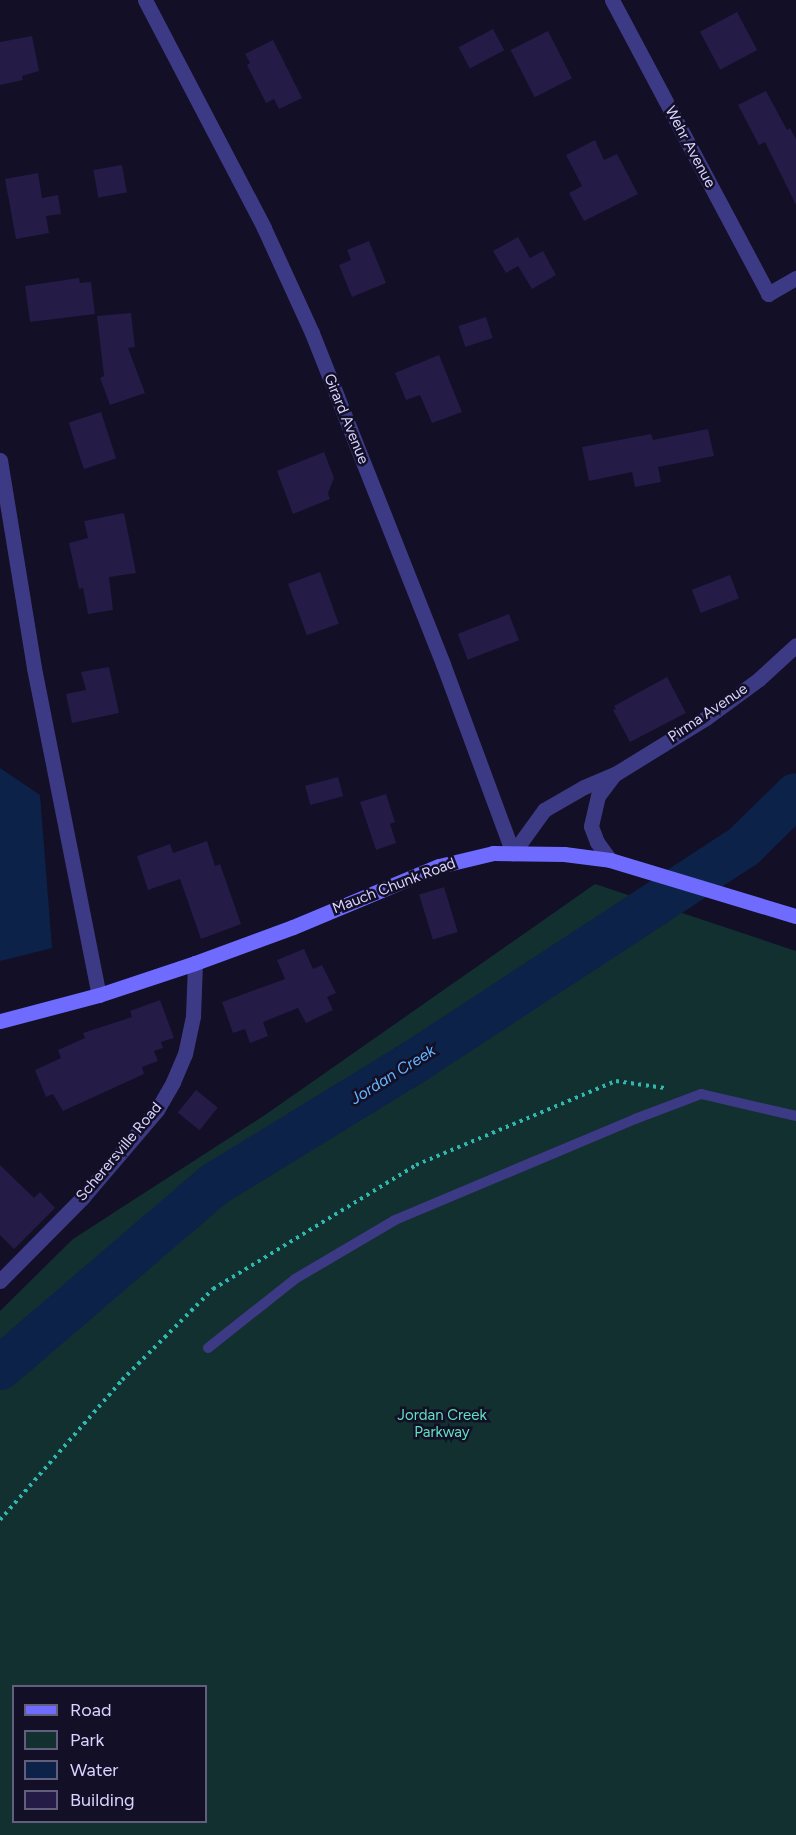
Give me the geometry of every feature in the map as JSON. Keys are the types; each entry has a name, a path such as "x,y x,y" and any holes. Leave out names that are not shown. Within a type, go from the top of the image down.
{"main road":[{"name":"Mauch Chunk Road","path":"0,1021 99,995 195,963 293,927 439,866 475,856 513,853 564,854 610,860 796,916"}],"street":[{"name":"Girard Avenue","path":"145,0 264,228 307,322 443,664 513,853"},
{"name":"Wehr Avenue","path":"612,0 768,294 796,278"},
{"path":"0,460 34,668 99,995"},
{"name":"Pirma Avenue","path":"513,853 544,810 615,774 706,718 759,679 796,645"},
{"name":"Pirma Avenue","path":"610,860 597,842 591,826 598,796 615,774"},
{"name":"Scherersville Road","path":"0,1281 83,1197 157,1110 173,1082 185,1053 193,1016 195,963"}],"lane":[{"path":"208,1348 295,1279 395,1220 635,1119 701,1094 796,1116"}],"green space":[{"name":"Jordan Creek Parkway","path":"595,884 796,951 796,1835 0,1835 0,1311 73,1239 265,1115"}],"water":[{"path":"0,768 40,795 52,948 0,961"}],"building":[{"path":"737,12 757,50 720,70 700,32"},
{"path":"493,29 504,50 470,69 459,47"},
{"path":"548,31 572,78 535,97 511,50"},
{"path":"32,36 39,71 22,76 23,80 0,85 0,42"},
{"path":"273,40 302,98 279,109 274,99 266,103 247,65 250,63 245,54"},
{"path":"766,91 787,130 790,128 796,139 796,205 765,142 759,145 738,105"},
{"path":"595,140 604,160 617,154 638,194 584,221 569,193 582,186 566,155"},
{"path":"122,165 127,193 98,198 93,170"},
{"path":"38,173 42,198 58,195 61,214 46,216 49,233 16,239 5,179"},
{"path":"518,237 530,258 543,251 556,275 532,289 518,266 506,273 493,251"},
{"path":"369,241 386,283 352,297 339,265 351,260 347,250"},
{"path":"79,278 80,283 91,282 95,314 30,322 25,286"},
{"path":"131,313 135,347 128,348 145,393 110,405 100,378 104,376 97,316"},
{"path":"486,317 493,338 465,347 458,326"},
{"path":"439,355 462,412 432,423 420,395 406,400 395,373"},
{"path":"101,412 116,459 84,469 69,423"},
{"path":"708,429 714,456 658,467 661,482 635,487 632,472 589,481 582,447 651,434 653,440"},
{"path":"324,452 334,478 328,493 330,499 293,514 277,471"},
{"path":"124,513 136,573 109,577 113,610 88,614 83,588 79,589 69,543 88,538 84,521"},
{"path":"320,572 339,624 307,635 288,584"},
{"path":"730,575 739,598 701,613 692,590"},
{"path":"509,614 519,640 468,660 458,634"},
{"path":"109,667 119,713 72,723 66,694 86,690 81,672"},
{"path":"667,677 686,713 630,742 613,710 616,709 614,706"},
{"path":"338,777 343,796 310,805 305,786"},
{"path":"386,794 395,822 390,824 396,843 376,850 360,802"},
{"path":"207,841 215,866 220,864 241,924 201,939 180,879 148,890 137,856 170,844 173,853"},
{"path":"444,887 458,932 433,940 419,895"},
{"path":"304,949 313,969 322,965 336,993 327,997 333,1010 306,1023 298,1008 263,1022 268,1036 250,1043 245,1029 233,1033 222,1002 285,979 277,960"},
{"path":"160,1000 174,1038 161,1042 163,1048 154,1051 158,1061 142,1067 144,1074 63,1111 53,1094 46,1097 35,1070 61,1058 58,1050 85,1038 83,1033 132,1017 130,1011"},
{"path":"196,1090 218,1108 200,1130 178,1113"},
{"path":"0,1165 34,1198 40,1192 55,1208 14,1249 0,1235"}],"waterway":[{"name":"Jordan Creek","path":"0,1368 215,1184 411,1064 743,847 796,795"}]}
